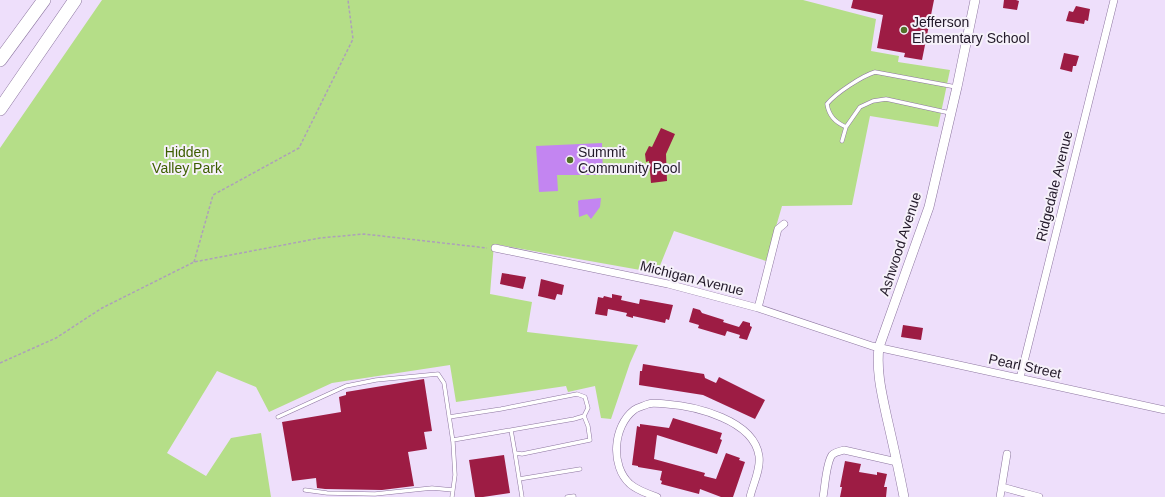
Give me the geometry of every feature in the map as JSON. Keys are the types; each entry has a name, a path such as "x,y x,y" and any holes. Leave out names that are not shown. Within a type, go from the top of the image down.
{"highway":[{"path":"0,60 44,0"},
{"path":"0,109 75,0"}],"street":[{"name":"Ashwood Avenue","path":"904,497 879,373 880,347 929,207 957,88 974,0"},
{"name":"Ridgedale Avenue","path":"1020,378 1114,0"},
{"path":"758,308 778,229 784,224"},
{"name":"Michigan Avenue","path":"495,248 668,284 758,308 872,346 880,347"},
{"name":"Pearl Street","path":"880,347 1165,410"},
{"path":"657,497 642,492 630,484 622,474 617,462 615,447 620,431 634,410 650,403 676,405 704,410 738,426 748,434 754,442 759,455 759,467 750,497"},
{"path":"823,497 829,464 832,456 837,452 844,450 897,462"},
{"path":"1000,497 1006,454"},
{"path":"1002,487 1039,497"}],"lane":[{"path":"846,127 832,118 828,112 827,104 831,98 866,74 875,72 957,88"},
{"path":"842,141 846,127 860,108 873,101 886,99 951,113"},
{"path":"278,417 346,386 376,380 438,374 444,383 453,440 456,475 452,497"},
{"path":"449,417 577,394 585,397 588,408 584,416 588,426 590,440 522,454 515,453"},
{"path":"453,440 584,416"},
{"path":"511,430 522,497"},
{"path":"519,479 580,469"},
{"path":"305,490 327,493 375,494 432,488 453,490"},
{"path":"567,497 574,496"}],"path":[{"path":"194,262 213,195 299,148 353,39 348,0"},
{"path":"0,363 56,338 102,308 194,262 320,238 364,234 495,248"}],"green space":[{"name":"Hidden Valley Park","path":"102,0 803,0 876,19 871,51 899,56 898,62 950,70 938,127 870,116 852,205 782,206 766,261 674,231 657,273 494,244 490,294 532,302 527,332 638,345 630,363 611,419 601,418 595,386 568,392 566,386 456,402 450,365 332,383 269,412 256,387 217,371 167,453 206,476 231,438 261,433 271,497 0,497 0,148"}],"shaded area":[{"name":"Summit Community Pool","path":"602,143 603,175 557,175 558,191 539,192 536,146"},
{"path":"601,198 600,207 591,219 587,214 579,217 578,201"}],"building":[{"name":"Jefferson Elementary School","path":"853,0 934,0 922,60 904,57 905,53 877,48 883,15 851,8"},
{"path":"1004,0 1019,1 1017,10 1003,8"},
{"path":"1076,6 1090,9 1088,21 1085,20 1084,24 1066,21 1069,11 1073,12"},
{"path":"1064,53 1079,56 1076,66 1073,66 1072,72 1060,69"},
{"path":"661,128 675,134 666,154 667,181 651,183 649,161 646,162 645,154 649,146 652,147"},
{"path":"502,273 526,277 523,289 500,284"},
{"path":"541,279 564,285 562,295 557,294 555,300 538,296"},
{"path":"612,294 622,296 621,300 639,304 640,299 673,305 669,320 666,319 665,323 633,316 633,318 626,316 627,313 608,309 607,316 595,314 598,297 603,298 604,296 612,298"},
{"path":"693,308 700,310 702,313 724,320 723,322 739,327 743,321 750,323 750,326 752,327 747,340 739,338 740,335 727,331 725,336 698,328 699,325 689,322"},
{"path":"903,325 923,328 921,340 901,337"},
{"path":"643,364 704,374 705,378 716,383 719,377 765,400 755,419 703,395 639,385 640,371 642,371"},
{"path":"424,379 432,431 424,432 427,449 408,452 414,486 382,490 325,489 317,488 316,478 292,481 282,422 341,412 339,397 346,395 346,392"},
{"path":"673,418 722,433 720,439 722,440 717,454 657,435 654,459 705,473 704,476 716,479 726,453 740,458 739,460 745,462 733,497 721,497 700,489 699,494 661,484 662,481 660,480 662,471 632,465 637,426 640,427 640,424 669,428"},
{"path":"504,455 510,493 475,497 469,460"},
{"path":"845,461 861,464 859,472 877,475 877,472 887,474 884,487 887,487 886,497 840,497 842,487 840,487"}],"place":[{"name":"Jefferson Elementary School","path":"904,30"},
{"name":"Summit Community Pool","path":"570,160"}]}
